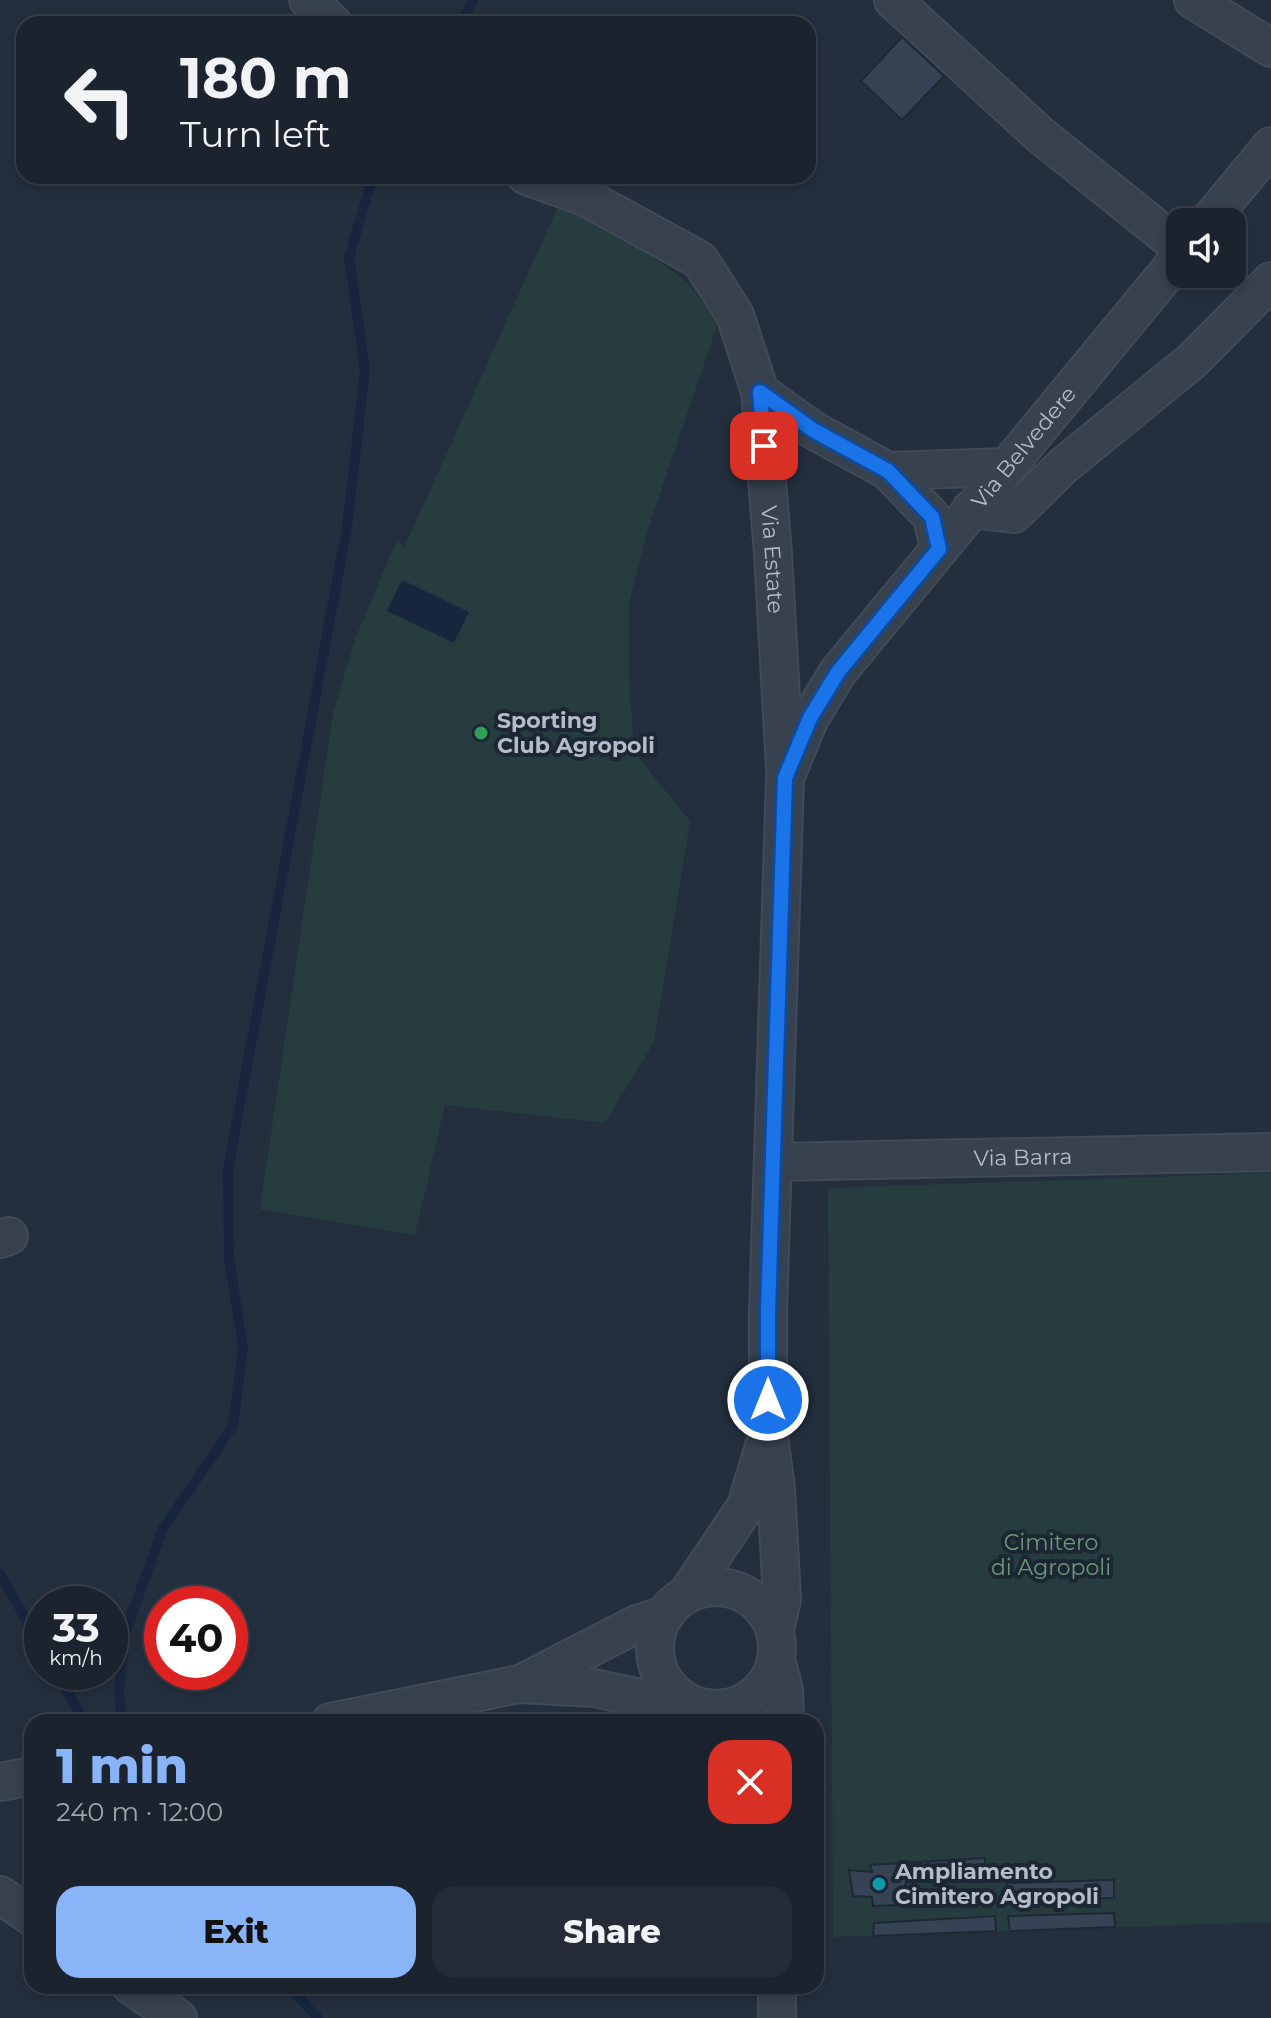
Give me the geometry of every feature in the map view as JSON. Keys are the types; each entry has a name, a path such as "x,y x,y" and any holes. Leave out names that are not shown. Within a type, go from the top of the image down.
{"street":[{"path":"308,0 325,16"},
{"path":"893,0 1039,134 1166,236"},
{"path":"1193,0 1271,48"},
{"path":"1220,208 1271,146"},
{"name":"Via Estate","path":"548,184 585,197 700,260 735,315 760,392 773,554 785,778"},
{"name":"Via Belvedere","path":"768,1429 768,1312 785,778 810,718 838,672 1166,274"},
{"path":"971,509 1014,514 1063,466 1193,360 1271,281"},
{"path":"760,392 813,430 888,471 932,517 939,549"},
{"path":"888,471 1006,467"},
{"name":"Via Barra","path":"775,1162 1271,1152"},
{"path":"707,1711 669,1688 659,1671 655,1652 656,1632 746,1506 768,1429"},
{"path":"370,1714 519,1684 594,1688 707,1711 745,1702 760,1691 770,1677 782,1600 776,1488 768,1429"},
{"path":"519,1684 702,1588 717,1587 746,1594 759,1604 775,1645 784,1690 785,1714"},
{"path":"0,1782 24,1778"},
{"path":"0,1895 24,1912"},
{"path":"140,1994 165,2015"},
{"path":"777,1994 777,2018"}],"green space":[{"name":"Sporting Club Agropoli","path":"558,207 619,232 688,283 718,323 648,529 629,603 629,677 634,752 690,821 654,1042 605,1123 445,1105 415,1235 260,1209 333,713 355,639 397,540 404,548"},
{"name":"Cimitero di Agropoli","path":"1271,1173 1271,1922 833,1937 828,1188"}],"water":[{"path":"402,580 469,612 454,643 387,611"}],"building":[{"path":"902,37 944,76 902,120 861,81"},
{"name":"Ampliamento Cimitero Agropoli","path":"985,1858 985,1873 908,1877 903,1892 980,1891 981,1902 873,1906 872,1897 853,1896 849,1870 872,1872 870,1865"},
{"name":"Ampliamento Cimitero Agropoli","path":"1114,1880 1114,1898 1008,1901 1007,1883"},
{"name":"Ampliamento Cimitero Agropoli","path":"1114,1913 1115,1927 1010,1931 1008,1916"},
{"name":"Ampliamento Cimitero Agropoli","path":"995,1916 996,1931 873,1936 874,1923"}],"waterway":[{"path":"465,16 473,0"},
{"path":"121,1714 119,1690 125,1634 162,1530 233,1426 243,1347 229,1259 228,1169 347,527 365,370 349,257 371,184"},
{"path":"0,1574 24,1616"},
{"path":"66,1690 80,1714"},
{"path":"296,1994 318,2018"}],"place":[{"name":"Sporting Club Agropoli","path":"481,733"},
{"name":"Ampliamento Cimitero Agropoli","path":"879,1884"}],"route":[{"path":"764,446 760,392 813,430 888,471 932,517 939,549 838,672 810,718 785,778 768,1312 768,1400"}]}
